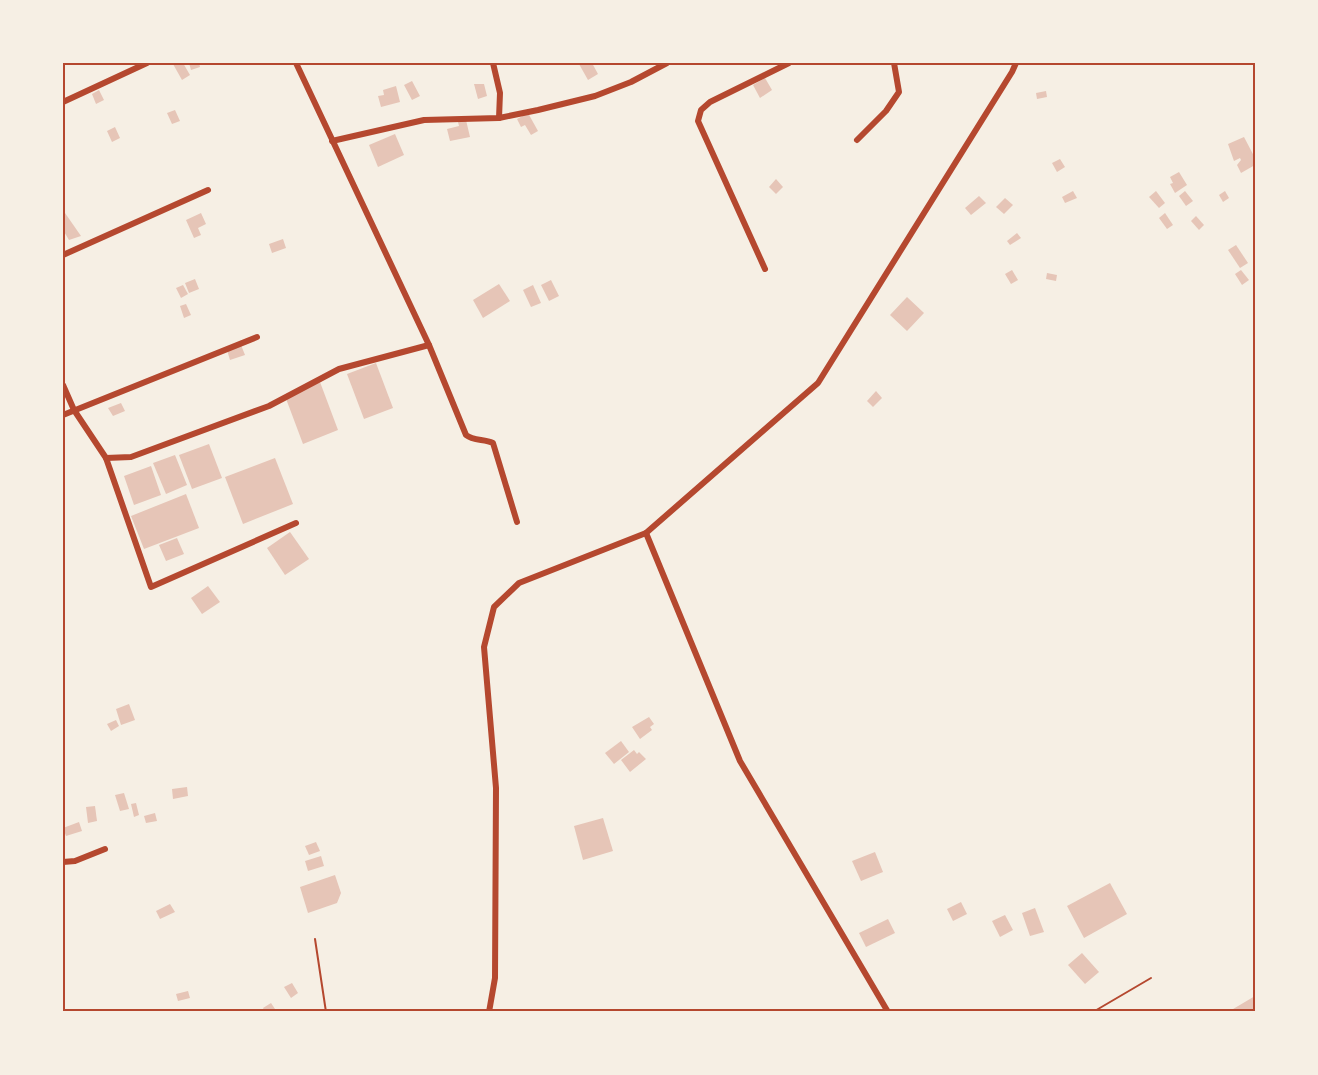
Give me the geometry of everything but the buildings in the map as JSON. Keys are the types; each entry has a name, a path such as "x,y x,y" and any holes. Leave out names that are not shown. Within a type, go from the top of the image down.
{"street":[{"path":"63,102 147,63"},
{"path":"296,63 429,345 466,435 470,439 488,440 493,443 517,522"},
{"path":"493,63 500,93 499,118"},
{"path":"332,141 424,120 499,118 595,96 631,82 667,63"},
{"path":"765,269 698,121 700,110 710,102 789,63"},
{"path":"857,140 886,111 899,92 894,63"},
{"path":"489,1012 495,978 496,788 484,647 494,607 519,583 646,533 818,383 1016,63"},
{"path":"63,255 208,190"},
{"path":"63,415 257,337"},
{"path":"106,458 131,457 269,406 339,369 429,345"},
{"path":"63,385 74,410 106,458 151,587 296,523"},
{"path":"646,533 740,761 888,1012"},
{"path":"63,862 75,861 105,849"}],"path":[{"path":"315,939 326,1012"},
{"path":"1093,1012 1151,978"}]}
